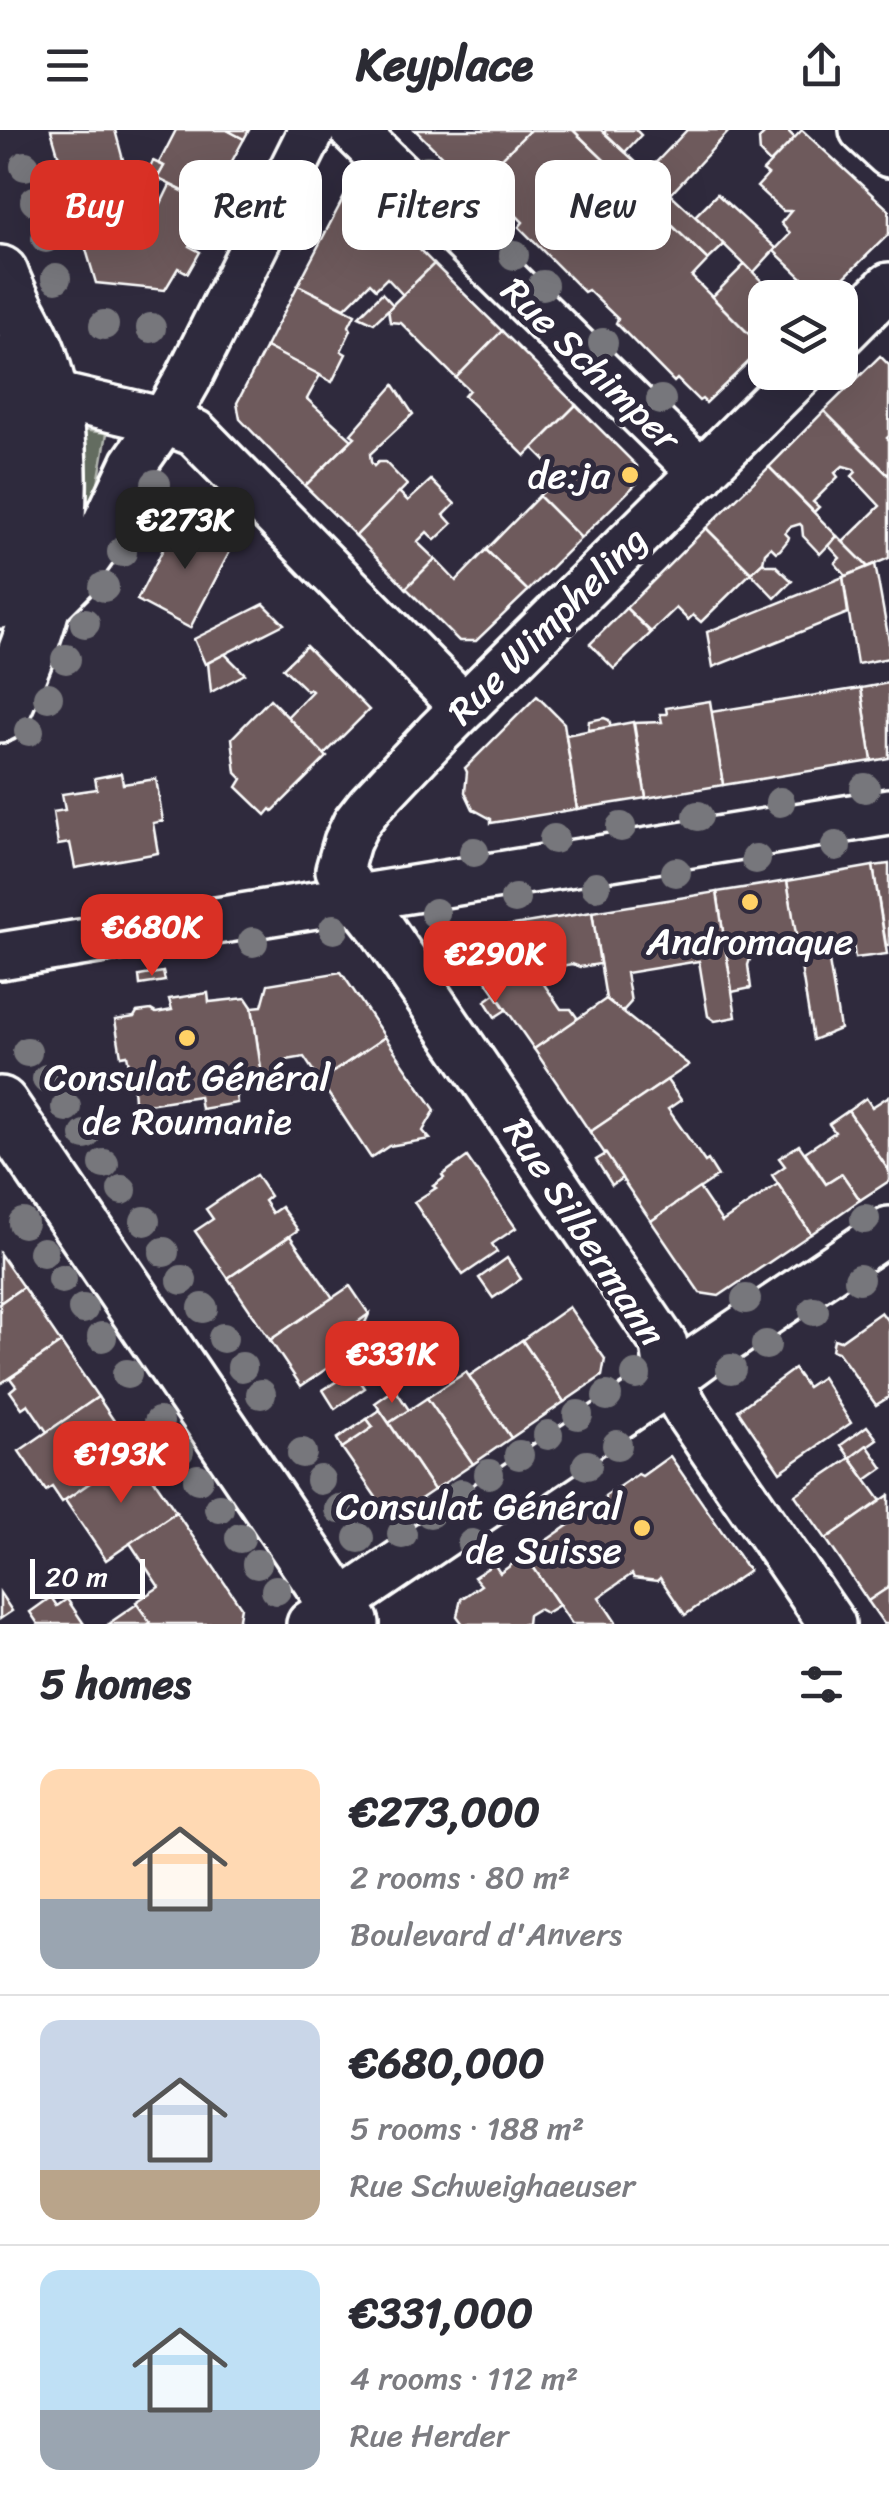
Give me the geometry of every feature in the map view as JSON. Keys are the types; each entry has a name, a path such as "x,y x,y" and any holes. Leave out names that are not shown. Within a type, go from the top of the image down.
{"main road":[{"path":"1,278 40,358 56,436 58,476 51,559 20,606"},
{"path":"0,714 20,606 14,518 19,466 17,422 1,278"},
{"path":"0,1104 333,1618"}],"street":[{"path":"20,606 73,580 94,549 134,464 188,379 312,130"},
{"name":"Rue Schimper","path":"352,130 702,473"},
{"path":"863,130 889,154"},
{"path":"858,317 889,286"},
{"name":"Rue Wimpheling","path":"356,898 339,870 356,823 370,805 464,706 784,390"},
{"path":"49,394 164,421 194,432 464,706"},
{"path":"0,956 889,812"},
{"name":"Rue Silbermann","path":"356,898 393,945 664,1344 668,1380 832,1624"},
{"path":"333,1618 668,1380 889,1230"}],"shaded area":[{"path":"73,429 107,433 87,545"}],"building":[{"path":"51,130 115,130 123,160 60,160"},
{"path":"176,130 227,130 244,139 233,160 179,160 179,189 159,179 164,166 159,163"},
{"path":"227,130 249,130 244,139"},
{"path":"415,130 529,132 500,160 446,160"},
{"path":"530,130 573,130 604,160 535,160 535,243 519,227 523,222 515,214 515,160 500,160"},
{"path":"573,130 601,130 634,160 604,160"},
{"path":"606,130 636,130 641,135 625,152"},
{"path":"687,130 730,130 671,194 671,160 658,160"},
{"path":"768,130 787,130 795,138 770,163 760,153 759,139"},
{"path":"802,130 889,210 889,234 842,280 804,280 774,251 790,234 781,223 791,211 783,211 757,187 768,175 763,171"},
{"path":"170,185 179,189 179,250 200,252 188,273 178,268 165,290 96,283 86,250 159,250 159,208"},
{"path":"671,194 725,244 708,260 671,224"},
{"path":"717,194 776,248 753,273 695,216"},
{"path":"342,201 342,250 420,250 434,264 403,295 387,278 376,289 370,283 345,308 298,285 316,250 322,250 322,239"},
{"path":"671,224 708,260 692,277 748,333 748,362 706,403 699,401 677,379 674,382 588,290 584,292 542,250 671,250"},
{"path":"434,264 502,331 456,378 401,323 390,322 388,309"},
{"path":"745,264 761,280 748,280 748,333 712,297"},
{"path":"298,285 355,314 341,351 346,354 332,382 266,347"},
{"path":"382,293 393,305 374,323 359,316"},
{"path":"502,331 576,405 525,456 464,396 469,390 456,378"},
{"path":"266,347 320,375 307,399 352,440 305,486 240,419 237,403"},
{"path":"880,356 889,365 889,476 824,411 845,390 858,390 858,378"},
{"path":"394,385 413,414 370,454 371,462 374,466 385,462 407,485 356,536 305,486 355,437 351,434"},
{"path":"576,405 637,466 637,483 581,538 539,496 560,475 533,448"},
{"path":"824,411 889,476 889,558 868,567 843,542 880,506 852,476 854,469 843,466 835,473 838,477 813,502 819,507 814,512 769,467"},
{"path":"769,467 837,536 820,554 803,536 800,524 790,527 785,533 788,540 780,550 776,552 771,547 751,573 706,528"},
{"path":"431,480 455,504 444,515 452,524 435,540 427,532 417,542 435,559 406,588 356,536 399,492 408,501"},
{"path":"539,496 581,538 528,591 486,550"},
{"path":"197,517 223,531 216,544 230,551 190,628 137,600 177,522 191,530"},
{"path":"706,528 751,573 701,622 693,615 688,620 676,608 651,632 626,608"},
{"path":"837,536 868,567 846,576 835,563 840,558 829,546"},
{"path":"486,550 528,591 476,641 459,641 406,588 435,559 456,581"},
{"path":"763,562 775,565 792,581 775,598 751,573"},
{"path":"875,564 889,658 857,664 843,577"},
{"path":"843,577 848,613 713,667 707,632"},
{"path":"264,604 284,624 205,664 194,639"},
{"path":"626,608 651,633 614,669 590,644"},
{"path":"306,646 369,710 324,755 287,717 312,691 307,691 283,668"},
{"path":"225,654 245,674 211,692 208,663"},
{"path":"889,683 889,758 872,761 861,688"},
{"path":"861,688 872,761 723,785 711,712"},
{"path":"537,696 564,723 577,809 491,823 491,819 473,809 465,792 465,768"},
{"path":"270,699 327,757 266,815 237,787 242,779 236,773 232,738"},
{"path":"710,701 723,785 646,798 634,723 662,722 660,714 667,714 666,708"},
{"path":"604,718 611,727 588,730 589,721"},
{"path":"633,722 646,798 577,809 566,735"},
{"path":"121,773 123,784 156,779 163,821 153,823 158,853 75,868 70,843 58,845 53,812 65,810 62,794 97,789 95,778"},
{"path":"889,864 889,945 886,945 873,866"},
{"path":"873,866 887,954 855,958 853,943 827,949 840,1029 813,1040 787,881"},
{"path":"787,881 799,952 781,955 780,949 752,953 748,965 751,988 732,992 717,892"},
{"path":"717,892 736,1017 715,1021 708,1016 699,961 626,973 631,1002 622,1012 606,999 592,912"},
{"path":"592,912 600,964 549,968 541,980 561,1009 571,1009 578,1019 534,1049 468,952 468,942 477,931"},
{"path":"163,972 165,981 140,985 139,976"},
{"path":"341,972 385,1037 320,1081 304,1057 281,1061 282,1073 262,1076 252,1007 262,1006 268,984"},
{"name":"Consulat Général de Roumanie","path":"208,993 209,1002 246,998 252,1007 262,1076 234,1081 237,1103 201,1109 199,1096 142,1105 134,1100 126,1070 127,1055 121,1056 115,1020 134,1017 137,1012 172,1010 169,999"},
{"path":"495,994 506,1010 495,1017 485,1001"},
{"path":"606,999 689,1065 590,1132 534,1049"},
{"path":"385,1037 435,1110 423,1131 430,1139 389,1146 371,1158 320,1081"},
{"path":"667,1080 681,1100 668,1109 718,1176 651,1221 590,1132"},
{"path":"889,1096 889,1171 848,1111 866,1098 872,1107"},
{"path":"848,1111 889,1171 889,1181 860,1200 842,1174 826,1184 805,1152 835,1132 829,1124"},
{"path":"799,1145 826,1184 842,1174 860,1200 811,1234 772,1175 785,1166 779,1158"},
{"path":"606,1154 622,1178 612,1185 596,1160"},
{"path":"467,1157 516,1228 492,1244 497,1252 463,1275 414,1202 436,1188 433,1186 444,1178 442,1175"},
{"path":"256,1175 270,1196 264,1201 272,1213 281,1207 298,1230 228,1278 195,1231 213,1219 206,1209"},
{"path":"778,1184 811,1234 719,1296 700,1293 651,1221 699,1188 722,1222"},
{"path":"290,1236 333,1298 270,1340 228,1278"},
{"path":"0,1254 23,1287 0,1303"},
{"path":"507,1258 521,1279 493,1298 479,1278"},
{"path":"350,1286 369,1314 351,1327 363,1344 301,1386 270,1340"},
{"path":"23,1287 61,1343 0,1384 0,1303"},
{"path":"569,1307 605,1359 602,1376 564,1402 522,1340"},
{"path":"881,1312 889,1323 889,1397 876,1405 838,1352 832,1350 834,1339 840,1341"},
{"path":"369,1314 361,1332 368,1340 363,1344 351,1327"},
{"path":"387,1328 396,1341 385,1349 376,1335"},
{"path":"522,1340 564,1402 511,1438 469,1376"},
{"path":"61,1343 98,1397 47,1432 28,1404 22,1408 10,1391 16,1386 10,1378"},
{"path":"794,1369 807,1387 822,1377 851,1423 780,1472 738,1410"},
{"path":"353,1371 365,1388 335,1409 323,1390"},
{"path":"466,1372 511,1438 473,1464 427,1398"},
{"path":"395,1389 409,1410 389,1423 375,1403"},
{"path":"98,1397 135,1452 62,1502 52,1487 46,1491 19,1451"},
{"path":"427,1398 473,1464 434,1490 389,1423"},
{"path":"380,1410 434,1490 391,1519 342,1448 373,1427 367,1419"},
{"path":"367,1419 373,1427 342,1448 337,1439"},
{"path":"867,1426 877,1439 850,1458 841,1445"},
{"path":"867,1445 883,1468 866,1480 850,1458"},
{"path":"135,1452 176,1512 106,1560 65,1500"},
{"name":"Consulat Général de Suisse","path":"670,1456 749,1571 685,1615 660,1578 634,1578 632,1574 599,1597 617,1624 572,1624 525,1555 605,1500 605,1496"},
{"path":"850,1458 881,1501 826,1539 795,1495"},
{"path":"889,1495 889,1587 868,1601 826,1539"},
{"path":"176,1512 241,1607 238,1624 151,1624 136,1602 159,1587 130,1543"},
{"path":"525,1555 559,1605 546,1613 538,1609 528,1615 527,1624 463,1624 457,1616 461,1599 481,1585 474,1577 494,1564 500,1573"},
{"path":"889,1587 889,1624 884,1624 868,1601"},
{"path":"0,1593 12,1611 0,1619"},
{"path":"51,1597 57,1606 67,1599 84,1624 38,1624 30,1612"},
{"path":"137,1604 151,1624 108,1624"}],"place":[{"name":"de:ja","path":"630,475"},
{"name":"Andromaque","path":"750,902"},
{"name":"Consulat Général de Roumanie","path":"187,1038"},
{"name":"Consulat Général de Suisse","path":"642,1528"}]}
